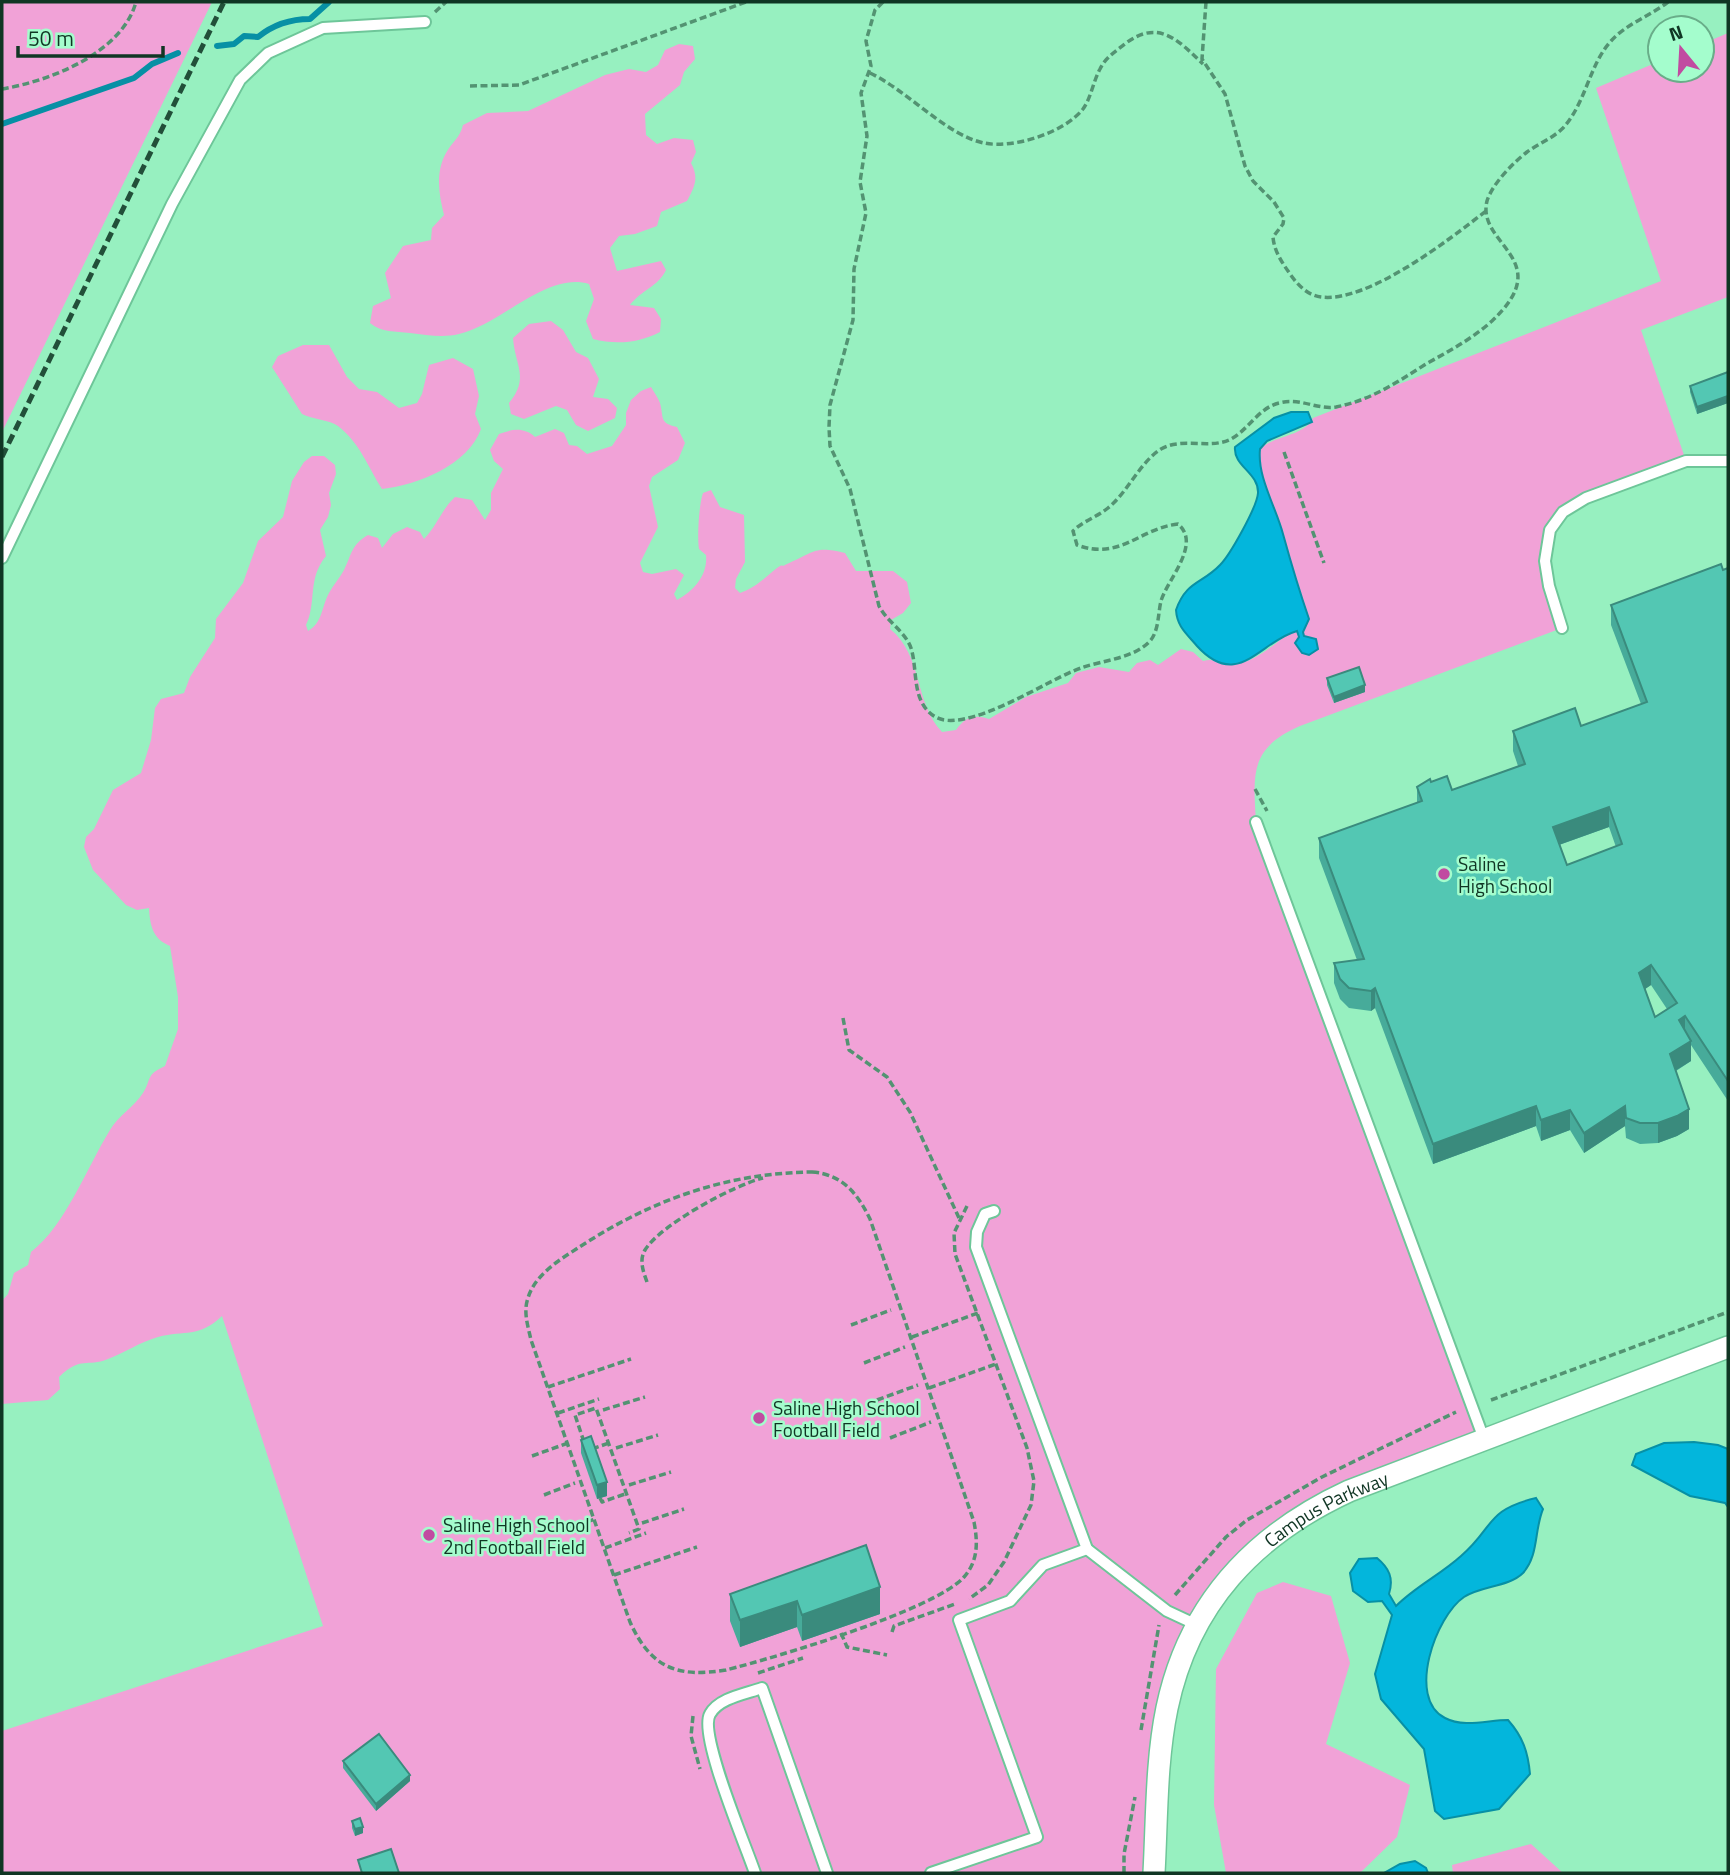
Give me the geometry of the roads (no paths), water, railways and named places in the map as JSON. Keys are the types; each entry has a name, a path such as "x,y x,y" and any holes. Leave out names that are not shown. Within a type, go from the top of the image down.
{"street":[{"name":"Campus Parkway","path":"1154,1873 1167,1707 1197,1625 1234,1571 1284,1526 1349,1491 1728,1348"}],"lane":[{"path":"2,558 166,217 209,131 240,80 268,53 323,28 425,22"},
{"path":"1562,628 1549,586 1545,561 1550,530 1563,512 1586,498 1686,461 1728,461"},
{"path":"1256,822 1484,1439"},
{"path":"994,1211 985,1214 977,1233 976,1247 1087,1549 1167,1611 1197,1625"},
{"path":"931,1873 1037,1837 959,1620 1010,1601 1044,1565 1087,1549"},
{"path":"755,1873 710,1749 706,1725 710,1713 719,1705 762,1688 827,1873"}],"water":[{"path":"1291,412 1308,412 1312,422 1267,441 1260,449 1261,470 1309,619 1304,636 1316,639 1318,649 1309,655 1302,653 1295,643 1299,637 1297,631 1284,636 1248,659 1237,664 1225,664 1212,659 1186,634 1180,626 1176,610 1185,593 1224,560 1253,509 1258,493 1257,486 1235,454 1235,447 1274,418"},
{"path":"1694,1442 1728,1449 1728,1507 1725,1503 1690,1496 1632,1465 1636,1454 1664,1443"},
{"path":"1536,1498 1543,1509 1528,1566 1517,1578 1471,1593 1454,1607 1435,1638 1426,1676 1433,1708 1445,1718 1460,1723 1508,1720 1524,1745 1530,1774 1499,1809 1444,1819 1435,1811 1424,1749 1381,1699 1375,1674 1392,1615 1382,1601 1368,1602 1353,1591 1350,1573 1359,1559 1377,1558 1389,1574 1389,1594 1396,1606 1461,1556 1499,1514 1507,1508"},
{"path":"1415,1861 1426,1868 1428,1873 1384,1873 1400,1864"}],"waterway":[{"path":"217,46 234,44 244,36 258,37 282,23 310,19 329,2"},
{"path":"2,124 134,78 152,64 178,53"}],"railway":[{"path":"2,457 224,2"}],"place":[{"name":"Saline High School","path":"1444,874"},
{"name":"Saline High School Football Field","path":"759,1418"},
{"name":"Saline High School 2nd Football Field","path":"429,1535"}]}
